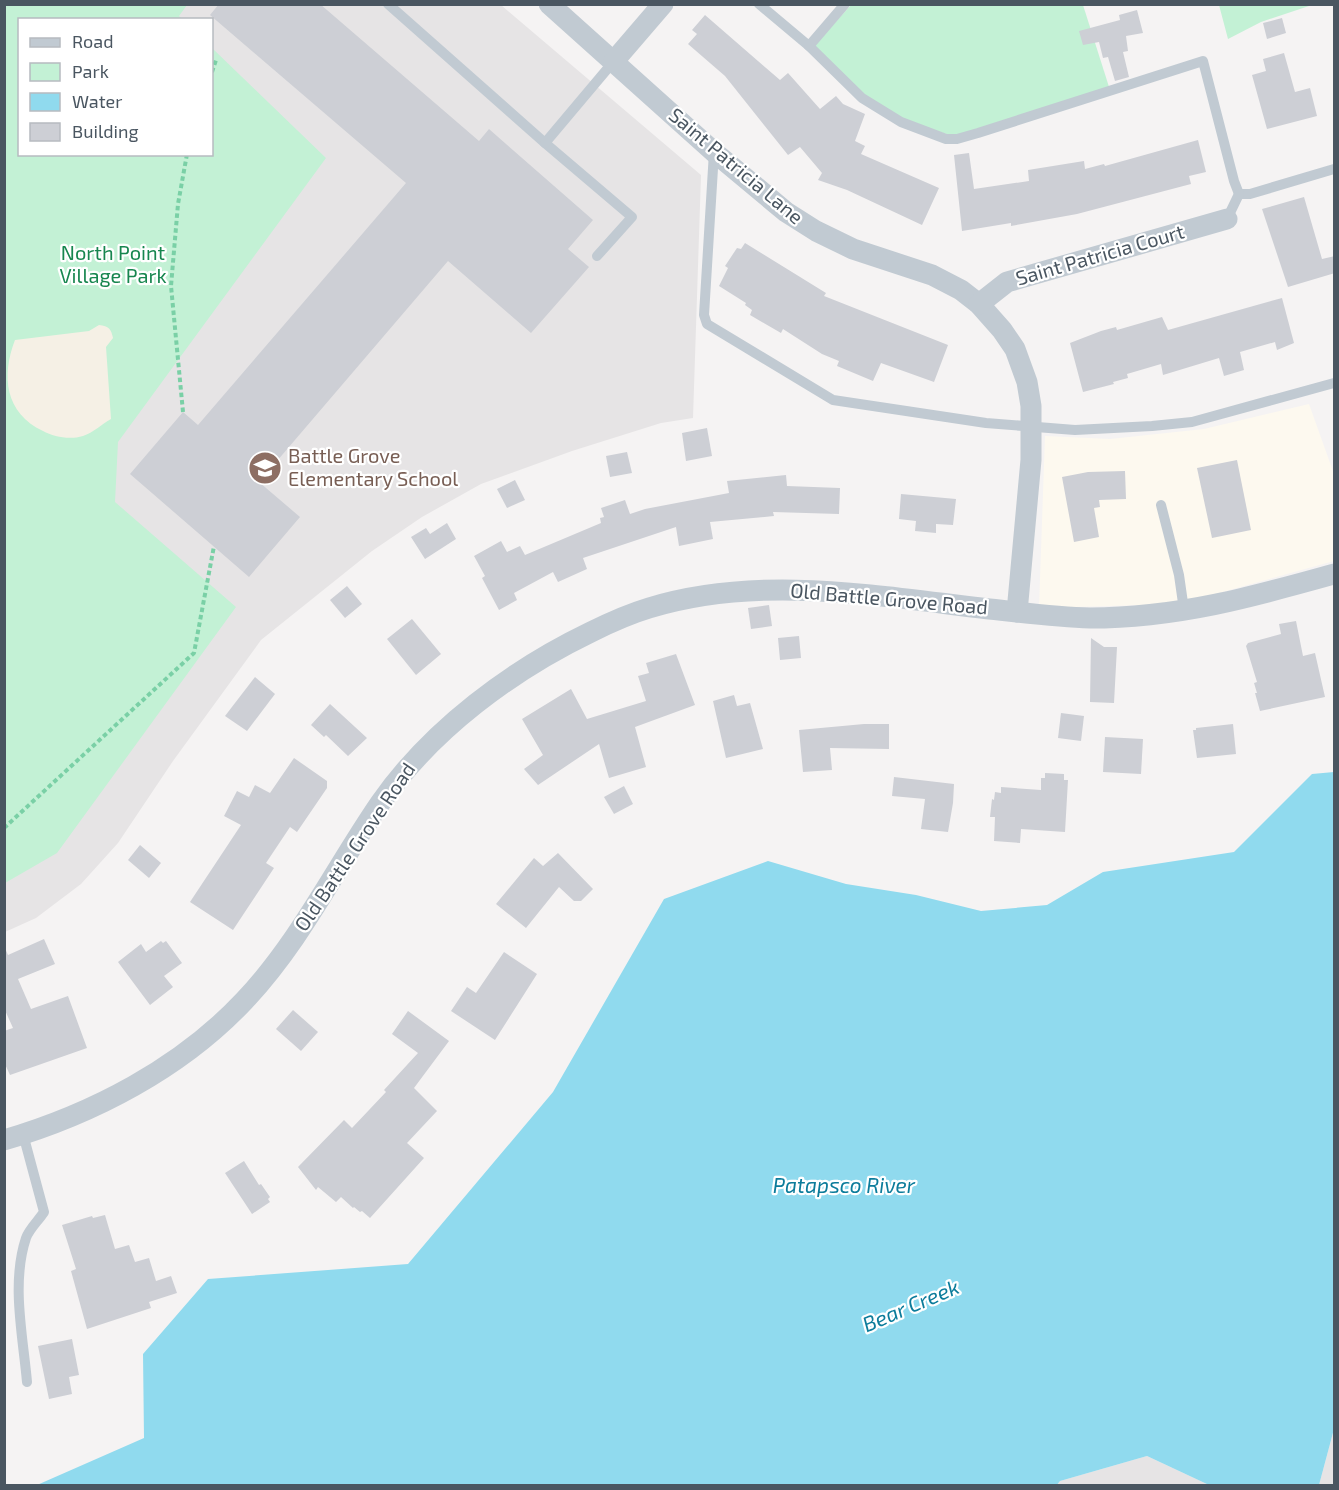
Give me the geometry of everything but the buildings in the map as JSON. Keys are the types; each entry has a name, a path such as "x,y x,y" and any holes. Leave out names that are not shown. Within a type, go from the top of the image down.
{"street":[{"name":"Saint Patricia Lane","path":"549,4 714,152 786,212 816,231 853,249 932,275 961,290 979,304 1002,330 1014,349 1027,382 1031,406 1031,460 1017,612"},
{"path":"614,61 663,4"},
{"name":"Saint Patricia Court","path":"979,304 1007,282 1227,219"},
{"name":"Old Battle Grove Road","path":"14,1137 82,1110 138,1084 172,1063 231,1015 293,938 383,800 430,742 487,696 536,661 594,630 643,609 687,599 768,590 854,593 1089,618 1137,616 1239,601 1335,574"}],"lane":[{"path":"388,4 632,217 597,256"},
{"path":"759,4 809,46 862,98 901,122 946,139 957,139 978,133 1203,60 1239,194 1227,219"},
{"path":"809,46 845,4"},
{"path":"545,143 614,61"},
{"path":"714,152 704,315 707,324 833,400 986,423 1075,429 1192,422 1335,383"},
{"path":"1239,194 1250,194 1335,169"},
{"path":"1161,505 1179,575 1184,610"},
{"path":"14,1137 44,1212 26,1237 21,1265 19,1292 27,1382"}],"path":[{"path":"213,69 216,60"},
{"path":"183,412 171,286 178,204 187,156"},
{"path":"4,828 194,653 214,546"}],"shaded area":[{"name":"Battle Grove Elementary School","path":"4,5 501,5 701,175 693,418 661,423 572,451 481,484 422,517 372,551 261,640 173,761 118,843 81,884 36,918 5,932"},
{"path":"1309,404 1334,474 1334,561 1179,604 1039,608 1045,436 1110,439 1204,429"},
{"path":"1334,1429 1334,1485 1319,1485"},
{"path":"1147,1456 1209,1485 1056,1486 1060,1481"}],"green space":[{"path":"1219,4 1312,5 1261,22 1228,39"},
{"name":"North Point Village Park","path":"5,5 187,5 179,16 181,18 18,18 18,156 213,156 213,49 326,158 118,442 115,502 236,607 57,853 5,883"},
{"path":"851,5 1083,5 1110,90 957,137 902,121 864,97 813,47"}],"sand":[{"path":"99,325 109,328 113,338 106,347 111,419 87,435 73,438 52,435 43,431 21,414 10,392 8,367 15,340 89,331"}],"water":[{"name":"Patapsco River","path":"1334,772 1334,1429 1319,1485 1209,1485 1147,1456 1060,1481 1056,1486 37,1485 144,1438 143,1354 208,1279 408,1264 553,1092 664,899 768,861 846,884 916,895 981,911 1047,905 1103,872 1234,852 1312,774"}],"place":[{"name":"Battle Grove Elementary School","path":"265,468"}],"water label":[{"name":"Bear Creek","path":"911,1306"}]}
